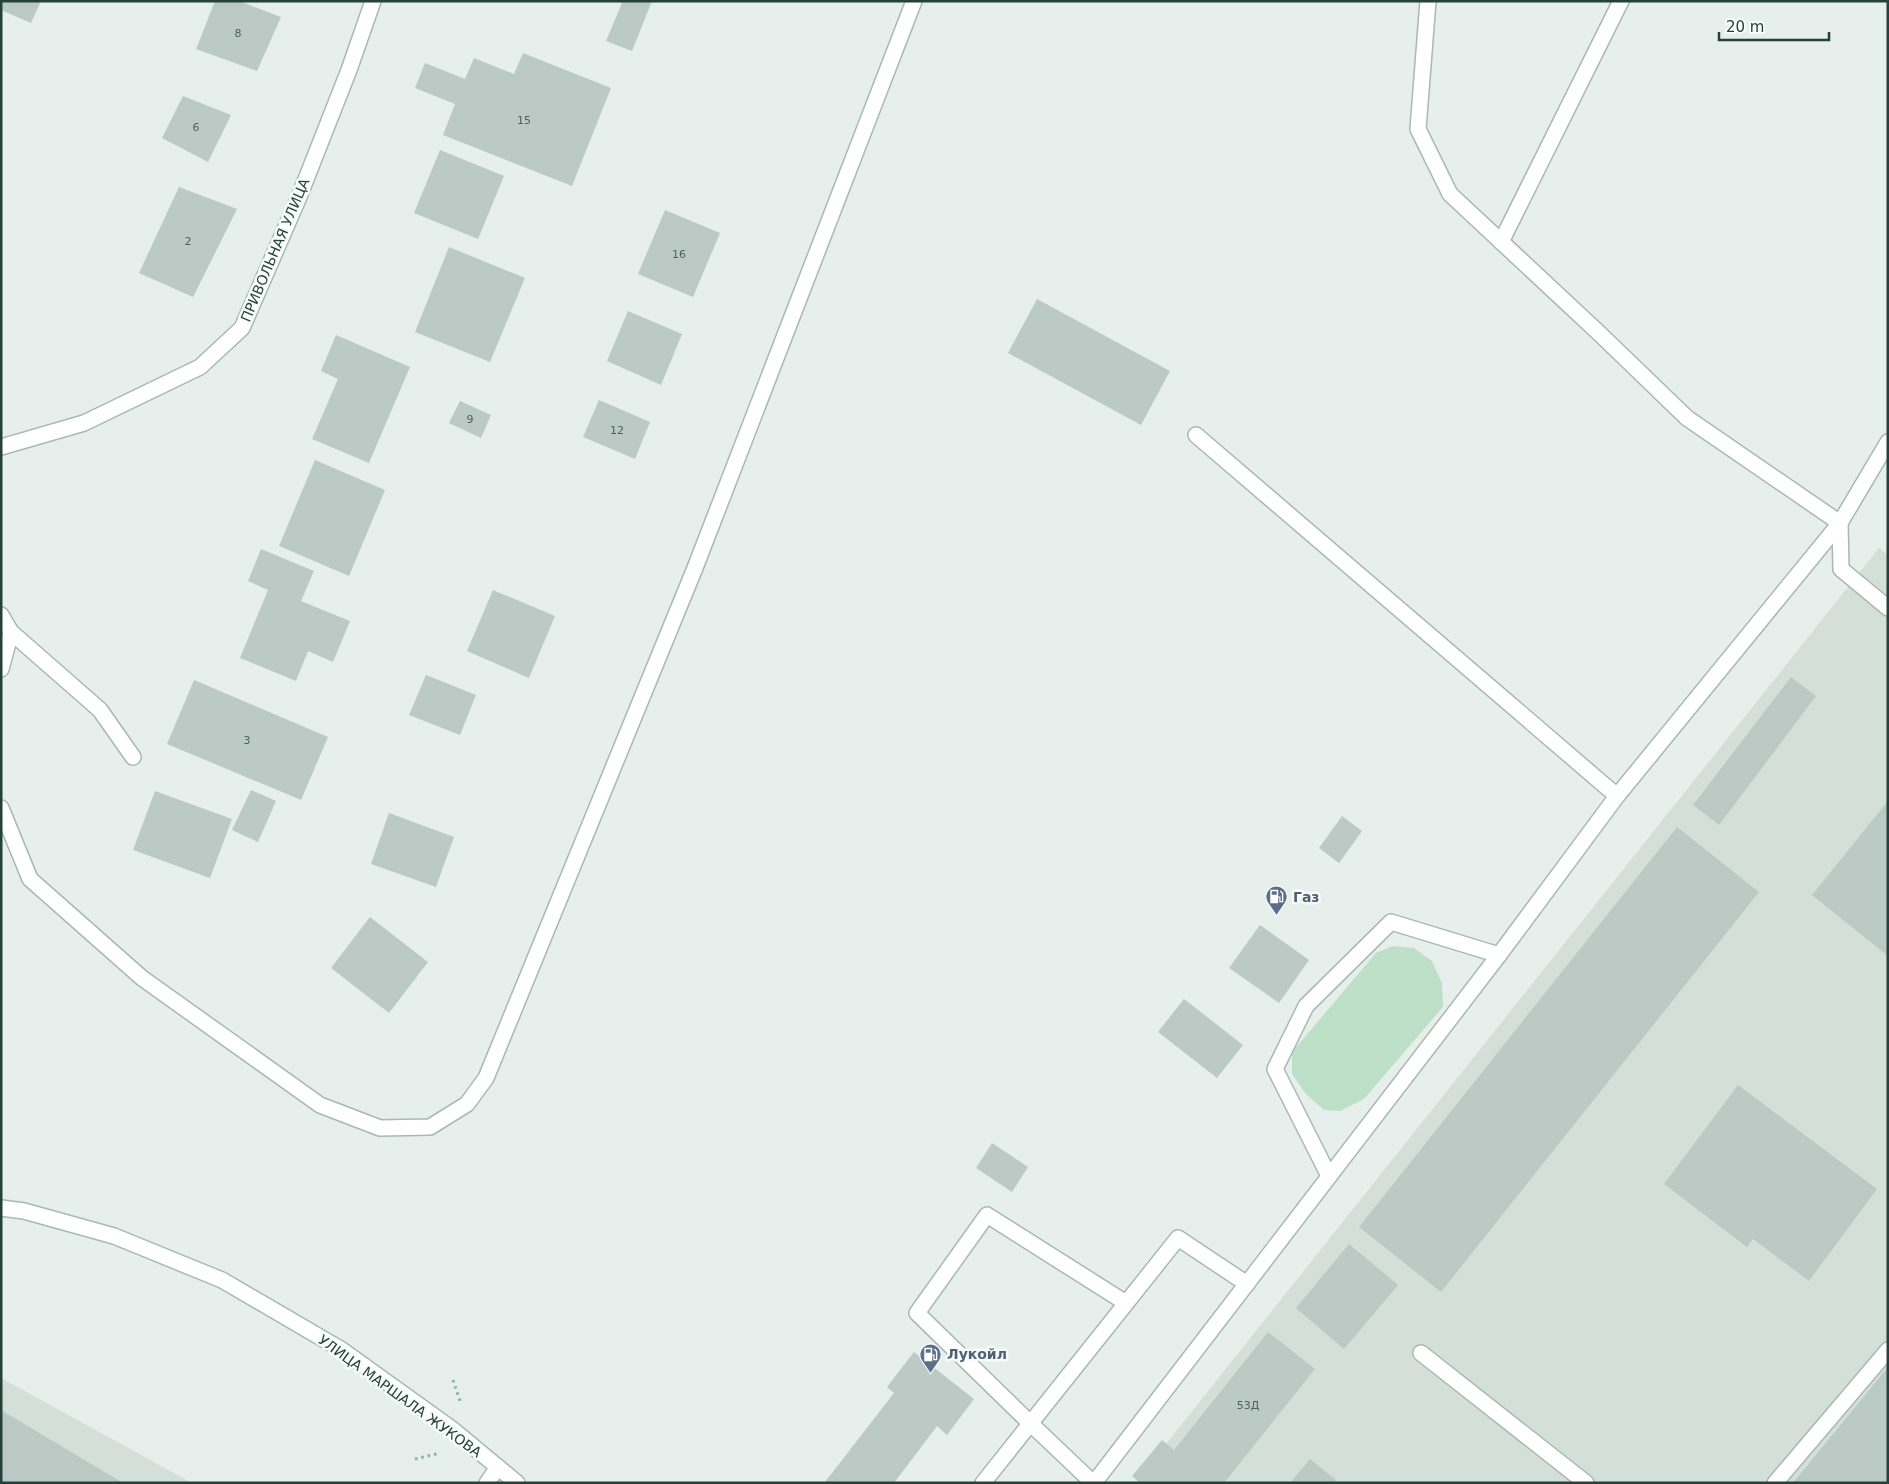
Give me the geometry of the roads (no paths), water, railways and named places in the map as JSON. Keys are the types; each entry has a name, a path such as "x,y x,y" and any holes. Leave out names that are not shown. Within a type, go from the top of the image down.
{"street":[{"name":"ПРИВОЛЬНАЯ УЛИЦА","path":"1,447 84,423 200,367 242,328 306,179 349,70 373,1"},
{"path":"1,808 30,879 142,978 320,1105 380,1128 430,1127 467,1104 486,1078 695,568 914,1"},
{"path":"1428,1 1418,129 1450,194 1687,418 1840,523"},
{"path":"1501,242 1621,1"},
{"path":"1196,435 1616,796"},
{"path":"1126,1303 987,1215 917,1313 1094,1483 1499,955 1616,796 1840,523 1888,442"},
{"path":"1840,523 1840,569 1888,608"},
{"path":"1,616 12,632 100,710 133,757"},
{"path":"1,669 12,632"},
{"path":"1329,1176 1275,1069 1306,1006 1391,922 1499,955"},
{"name":"УЛИЦА МАРШАЛА ЖУКОВА","path":"1,1208 24,1211 114,1236 222,1280 342,1350 452,1429 517,1483"},
{"path":"983,1483 1178,1238 1247,1284"},
{"path":"1774,1483 1888,1350"},
{"path":"1421,1353 1586,1483"},
{"path":"486,1483 498,1467"}],"place":[{"name":"Газ","path":"1277,916"},
{"name":"Лукойл","path":"931,1373"}]}
